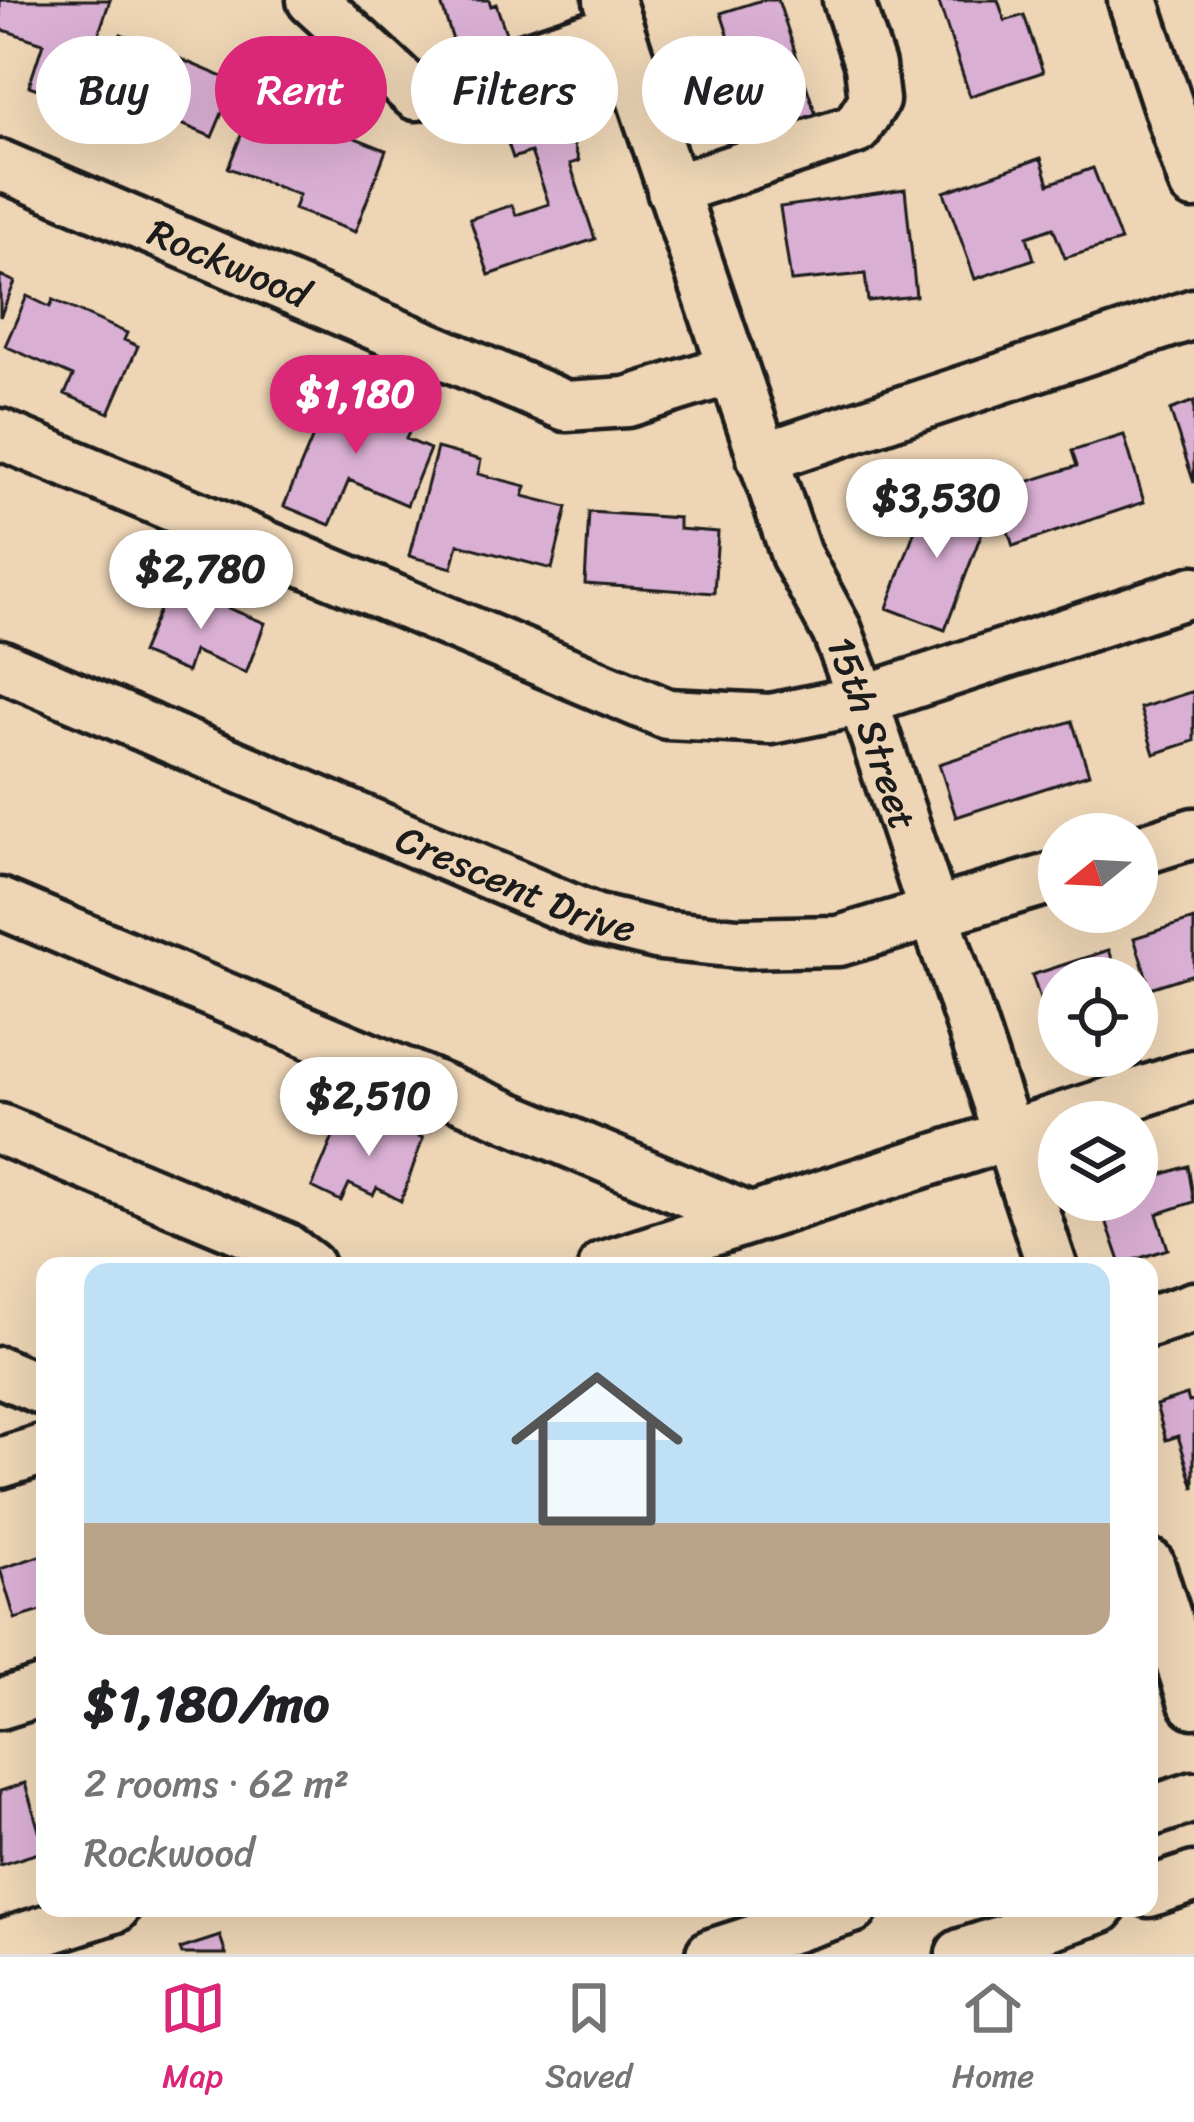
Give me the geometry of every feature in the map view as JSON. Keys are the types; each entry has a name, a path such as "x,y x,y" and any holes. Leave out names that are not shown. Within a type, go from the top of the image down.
{"street":[{"path":"312,0 416,95 613,13"},
{"path":"672,190 856,129 874,100 870,66 848,0"},
{"path":"1133,0 1194,184"},
{"name":"15th Street","path":"613,13 796,555 837,631 863,700 1049,1257"},
{"name":"Rockwood","path":"0,165 566,406 627,402 732,369"},
{"path":"763,458 1194,314"},
{"path":"0,434 667,714 772,718 863,700 1194,591"},
{"name":"Crescent Drive","path":"0,665 594,919 660,935 738,944 839,941 1038,883"},
{"path":"1158,844 1194,833"},
{"path":"0,902 747,1217"},
{"path":"630,1257 1194,1075"},
{"path":"0,1129 297,1257"},
{"path":"1158,1319 1194,1307"},
{"path":"0,1372 36,1387"},
{"path":"0,1463 36,1452"},
{"path":"1161,1564 1194,1703"},
{"path":"0,1704 36,1693"},
{"path":"1158,1809 1194,1797"},
{"path":"1158,1889 1194,1877"},
{"path":"0,1945 86,1917"},
{"path":"711,1954 825,1917"},
{"path":"961,1954 1073,1917"}],"building":[{"path":"0,0 110,0 98,36 36,36 36,41 0,29"},
{"path":"440,0 489,0 491,6 496,4 507,36 452,36"},
{"path":"778,0 790,36 728,36 721,13"},
{"path":"938,0 998,0 1005,21 1024,15 1043,72 970,96"},
{"path":"191,63 215,74 212,137 191,128"},
{"path":"806,85 816,115 806,118"},
{"path":"238,144 371,144 386,150 355,232 294,209 299,195 228,168"},
{"path":"508,144 573,144 579,161 570,164 595,239 489,275 470,219 512,205 516,215 549,204 531,152 513,158"},
{"path":"1041,158 1049,184 1093,168 1121,241 1065,258 1053,228 1027,237 1034,259 975,279 944,192"},
{"path":"905,189 916,296 868,301 865,274 791,281 780,207"},
{"path":"0,275 15,282 0,317"},
{"path":"27,296 50,307 53,300 127,333 124,340 138,346 109,413 65,394 73,376 5,346"},
{"path":"334,386 414,421 406,439 430,449 407,505 349,480 330,525 284,506"},
{"path":"1194,401 1194,483 1170,410"},
{"path":"1124,435 1144,502 1013,546 995,492 1077,466 1072,451"},
{"path":"437,448 481,460 478,474 526,486 523,496 567,507 552,569 458,544 452,568 409,556"},
{"path":"928,493 988,516 945,630 887,608"},
{"path":"589,512 679,518 679,529 718,532 714,593 585,584"},
{"path":"170,584 265,623 246,673 194,651 187,672 141,653"},
{"path":"1194,691 1194,741 1154,754 1140,708"},
{"path":"1072,721 1089,774 956,817 939,764"},
{"path":"1194,919 1194,974 1158,985 1158,957 1140,957 1134,938"},
{"path":"363,1112 423,1138 401,1201 377,1188 373,1195 349,1184 341,1201 312,1187 339,1123 355,1130"},
{"path":"1188,1166 1194,1202 1158,1214 1158,1176"},
{"path":"1158,1217 1168,1249 1143,1257 1119,1257 1106,1221 1158,1221"},
{"path":"1187,1395 1189,1402 1194,1401 1194,1488 1178,1436 1166,1440 1158,1404"},
{"path":"36,1557 36,1613 15,1619 0,1569"},
{"path":"25,1783 36,1820 36,1854 0,1865 0,1791"},
{"path":"220,1936 226,1954 182,1954 180,1949"}]}
